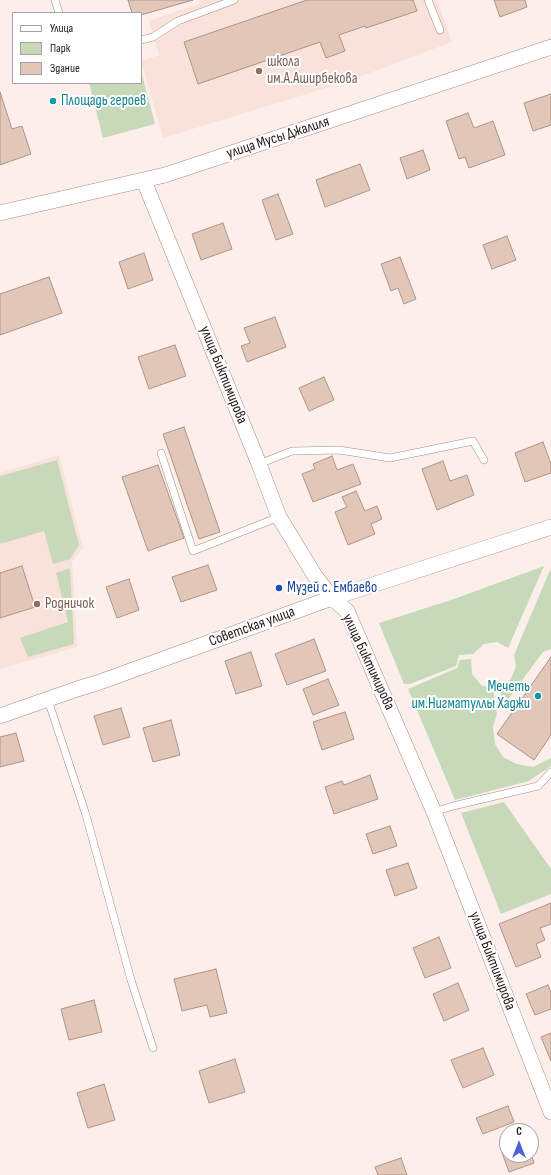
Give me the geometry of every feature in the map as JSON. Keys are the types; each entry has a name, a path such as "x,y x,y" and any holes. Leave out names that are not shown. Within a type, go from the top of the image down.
{"street":[{"name":"улица Мусы Джалиля","path":"0,213 144,181 551,47"},
{"name":"улица Биктимирова","path":"144,181 259,464 279,517 315,576 332,598 347,612 434,812 551,1112"},
{"name":"Советская улица","path":"0,715 48,700 332,598 551,526"}],"lane":[{"path":"55,0 60,12"},
{"path":"142,40 153,37 178,21 234,0"},
{"path":"428,0 440,30"},
{"path":"259,464 292,451 339,450 390,458 473,441 484,460"},
{"path":"160,453 193,550 279,517"},
{"path":"48,700 86,815 132,980 153,1048"},
{"path":"434,812 453,806 538,786 551,772"}],"shaded area":[{"name":"школа им.А.Аширбекова","path":"199,0 437,0 452,42 346,82 163,138 142,64 142,61 159,55 149,21 200,3"},
{"name":"Родничок","path":"59,455 83,548 72,562 77,647 0,669 0,473"}],"green space":[{"path":"142,75 155,124 103,138 89,84 142,84"},
{"path":"57,460 79,545 70,559 53,564 44,531 0,544 0,476"},
{"path":"544,566 508,648 497,642 484,644 473,654 459,655 456,666 410,684 404,684 379,623 454,599"},
{"path":"70,568 74,644 28,657 20,638 68,622 56,573"},
{"path":"550,570 551,649 543,652 503,706 500,687 511,679 516,666 514,655"},
{"path":"471,659 472,674 482,686 493,687 497,714 493,727 495,744 503,757 517,764 533,767 551,758 551,766 529,781 455,800 408,689 457,668 460,660"},
{"path":"504,802 551,869 551,894 501,914 461,813"}],"building":[{"path":"128,0 193,0 142,15 142,12 132,12"},
{"path":"307,0 413,0 417,11 366,28 365,26 339,35 345,51 326,58 320,42 198,84 184,42"},
{"path":"494,0 525,0 527,7 500,17"},
{"path":"0,92 12,129 22,126 31,154 0,165"},
{"path":"551,94 551,125 533,131 524,103"},
{"path":"468,113 474,128 493,121 505,155 469,168 465,157 459,159 446,121"},
{"path":"423,150 430,170 407,179 400,158"},
{"path":"360,164 370,190 325,207 316,180"},
{"path":"278,194 293,234 276,240 262,200"},
{"path":"223,223 232,249 201,260 192,234"},
{"path":"507,236 516,260 492,269 483,245"},
{"path":"144,253 153,280 128,289 119,262"},
{"path":"400,257 416,299 404,304 398,288 391,291 381,264"},
{"path":"49,277 62,313 0,335 0,294"},
{"path":"275,317 286,347 247,362 241,346 250,343 244,328"},
{"path":"175,345 186,376 149,389 138,357"},
{"path":"324,377 334,400 309,411 299,388"},
{"path":"184,427 220,532 199,539 163,434"},
{"path":"543,442 551,464 551,473 525,482 515,453"},
{"path":"332,456 337,470 353,464 361,484 313,502 302,474 315,469 313,464"},
{"path":"443,461 450,481 467,475 474,495 437,510 422,469"},
{"path":"158,465 184,538 148,551 122,477"},
{"path":"356,491 365,511 377,506 382,519 371,524 375,534 348,545 335,512 347,507 342,497"},
{"path":"208,565 217,590 181,602 172,577"},
{"path":"22,566 35,607 0,618 0,573"},
{"path":"129,579 139,610 117,618 106,587"},
{"path":"314,639 326,671 287,685 275,654"},
{"path":"251,652 262,686 236,694 225,661"},
{"name":"Мечеть им.Нигматуллы Хаджи","path":"551,657 551,735 534,760 497,734"},
{"path":"328,679 339,705 313,715 303,689"},
{"path":"121,708 130,737 103,745 94,716"},
{"path":"345,712 354,739 322,750 313,722"},
{"path":"171,720 180,755 153,762 143,728"},
{"path":"16,733 24,761 0,767 0,737"},
{"path":"370,775 378,799 334,814 325,787 342,781 344,785"},
{"path":"390,826 397,846 373,854 366,834"},
{"path":"408,863 417,888 395,896 386,870"},
{"path":"551,903 551,924 540,928 545,940 536,944 541,957 516,967 499,924"},
{"path":"439,937 451,968 425,978 413,948"},
{"path":"216,969 227,1013 210,1017 207,1005 182,1011 174,979"},
{"path":"458,983 469,1010 444,1021 433,994"},
{"path":"548,985 551,992 551,1009 535,1015 526,994"},
{"path":"94,1000 102,1032 69,1040 61,1009"},
{"path":"551,1033 551,1061 541,1037"},
{"path":"483,1048 494,1075 463,1088 451,1060"},
{"path":"235,1059 245,1092 209,1103 199,1071"},
{"path":"104,1084 115,1120 88,1128 77,1093"},
{"path":"508,1106 514,1122 499,1123 499,1128 483,1134 476,1118"},
{"path":"401,1158 407,1175 378,1175 375,1167"},
{"path":"506,1163 534,1163 509,1172"}],"place":[{"name":"школа им.А.Аширбекова","path":"259,71"},
{"name":"Площадь героев","path":"53,101"},
{"name":"Музей с. Ембаево","path":"279,588"},
{"name":"Родничок","path":"37,604"},
{"name":"Мечеть им.Нигматуллы Хаджи","path":"538,696"}]}
